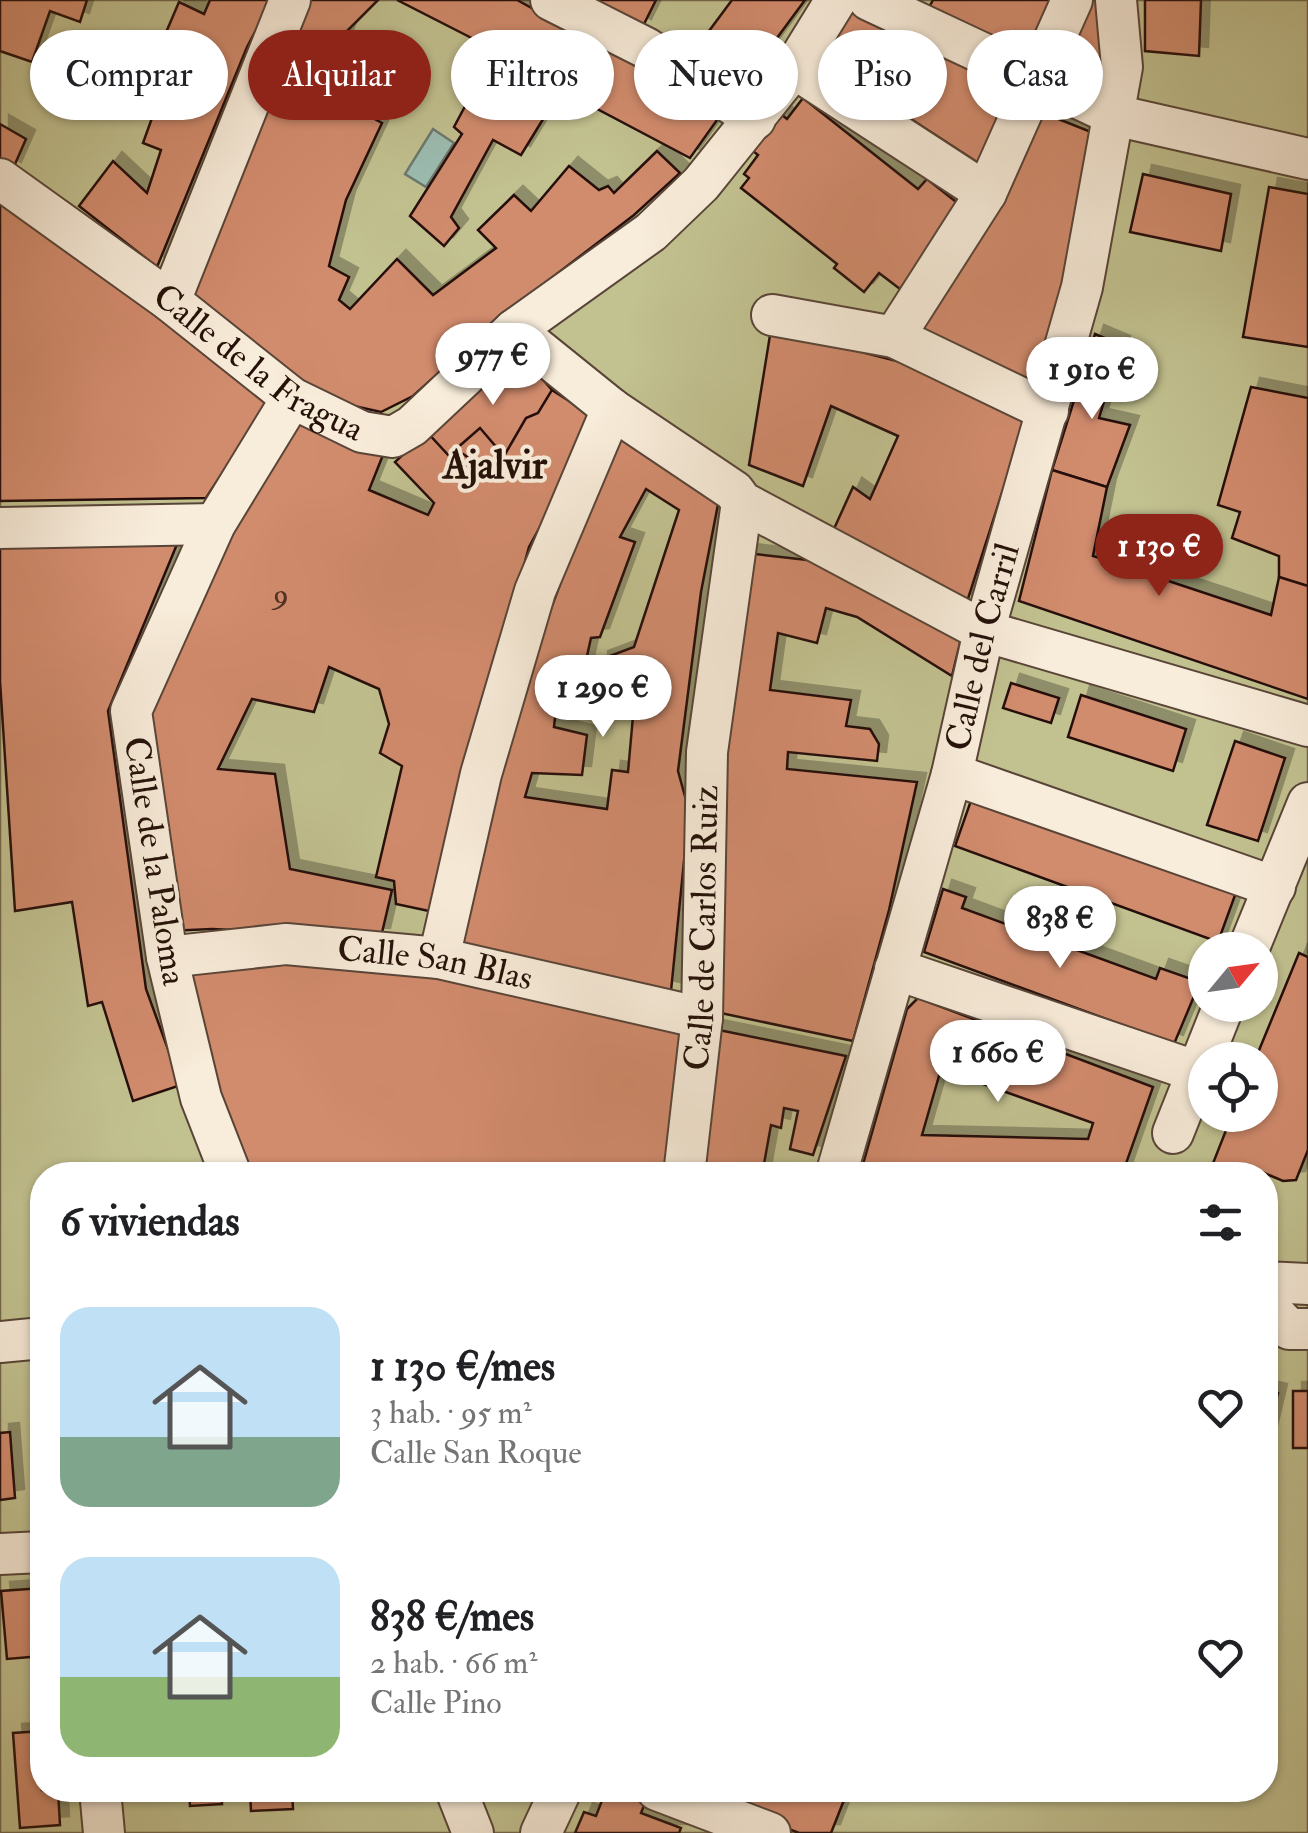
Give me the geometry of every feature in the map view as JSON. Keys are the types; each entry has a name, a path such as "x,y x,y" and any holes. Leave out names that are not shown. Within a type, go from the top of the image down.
{"street":[{"path":"170,301 290,0"},
{"path":"551,0 634,42"},
{"path":"798,62 836,0"},
{"path":"868,0 967,47"},
{"path":"1058,30 1072,0"},
{"name":"Calle del Carril","path":"840,1162 952,774 984,631 1082,287 1122,67 1116,0"},
{"path":"798,71 986,193"},
{"path":"1103,110 1308,159"},
{"path":"753,120 702,184 652,232 514,330 612,409 734,491 742,502 984,631 1308,726"},
{"path":"894,337 986,193 1017,120"},
{"name":"Calle de la Fragua","path":"0,180 170,301 292,398 362,432 393,437 412,426 514,330"},
{"path":"772,315 894,337 1048,411"},
{"name":"Calle de la Paloma","path":"226,1162 201,1098 167,957 132,711 215,524 292,398"},
{"path":"439,958 481,774 534,590 612,409"},
{"name":"Calle de Carlos Ruiz","path":"685,1162 702,1018 707,752 742,502"},
{"path":"0,528 215,524"},
{"path":"952,774 1275,887"},
{"path":"1256,932 1308,802"},
{"name":"Calle San Blas","path":"167,957 286,944 439,958 702,1018"},
{"path":"895,969 1188,1069"},
{"path":"1173,1133 1188,1091"},
{"path":"1278,1283 1308,1284"},
{"path":"1278,1318 1288,1328 1308,1329"},
{"path":"0,1342 30,1339"},
{"path":"0,1554 30,1553"},
{"path":"101,1802 104,1833"},
{"path":"461,1802 473,1833"},
{"path":"540,1833 555,1802"},
{"path":"689,1802 770,1833"}],"shaded area":[{"path":"0,0 1308,0 1308,1833 0,1833"}],"water":[{"path":"433,129 454,143 426,187 405,174"}],"building":[{"path":"0,0 87,0 80,22 50,11 43,30 30,30 30,61 0,51"},
{"path":"210,0 272,0 256,30 248,30 248,45 228,93 228,30 167,30 179,2 204,14"},
{"path":"302,0 378,0 348,30 290,30"},
{"path":"397,0 517,0 571,30 456,30"},
{"path":"589,0 656,0 642,28"},
{"path":"732,0 805,0 783,30 710,30"},
{"path":"858,0 919,30 838,30"},
{"path":"933,0 1056,0 1042,30 967,32 926,13"},
{"path":"1080,0 1103,0 1102,30 1068,30"},
{"path":"1145,0 1201,0 1199,56 1145,51"},
{"path":"947,44 967,54 967,120 1009,120 986,168 912,120 947,120"},
{"path":"614,53 634,64 634,120 717,120 690,158 614,118"},
{"path":"803,98 818,110 818,120 831,120 918,189 927,179 960,205 900,289 879,273 864,292 834,268 837,264 741,188 749,178 744,174 758,155 753,151 778,120 798,120 798,105"},
{"path":"151,120 217,120 157,267 79,206 113,161 147,193 161,150 143,143"},
{"path":"255,120 382,123 346,200 329,266 349,277 339,300 350,309 397,259 433,295 496,248 478,230 514,195 531,211 569,166 599,190 608,186 614,193 657,151 680,173 634,215 511,309 413,396 381,412 354,406 283,372 188,294"},
{"path":"458,120 543,120 521,155 493,140 451,217 459,228 444,246 410,216 462,134 454,127"},
{"path":"1031,120 1061,120 1101,136 1036,385 919,333"},
{"path":"0,124 26,139 12,171 0,163"},
{"path":"1143,174 1231,194 1221,251 1130,232"},
{"path":"1269,187 1308,194 1308,347 1243,337"},
{"path":"0,194 272,398 206,498 0,501"},
{"path":"771,329 936,371 1026,418 966,605 833,531 853,487 870,499 898,436 831,406 803,486 749,465"},
{"path":"1095,334 1121,345 1099,418 1130,425 1107,487 1052,470"},
{"path":"516,349 552,390 599,420 529,547 429,911 396,904 394,881 376,877 402,766 380,753 389,724 379,689 329,667 314,712 252,699 218,769 275,774 290,869 392,890 381,937 212,929 168,931 148,691 290,418 383,455 369,490 428,515 434,503 395,462"},
{"path":"516,349 552,390 538,413 526,418 504,456 480,428 456,449 473,461 462,470 427,432"},
{"path":"1251,387 1308,398 1308,586 1279,577 1279,556 1232,538 1240,512 1218,505"},
{"path":"619,428 720,494 701,592 678,771 689,811 671,991 461,945 515,704","holes":["646,489 679,510 634,647 599,660 602,702 634,705 628,772 612,770 607,809 525,797 532,773 582,775 587,735 554,727 560,671 583,674 591,638 600,637 635,542 620,537"]},
{"path":"1052,470 1107,487 1093,556 1271,615 1279,577 1308,586 1308,699 1019,601"},
{"path":"180,537 108,711 146,989 181,1085 133,1101 102,1002 88,1006 72,902 15,911 0,681 0,543"},
{"path":"746,553 816,561 961,639 952,676 857,617 826,608 817,643 778,633 770,690 851,700 846,726 870,729 879,744 877,761 788,752 787,769 917,782 889,910 853,1041 716,1012 726,710"},
{"path":"1011,683 1059,698 1051,723 1003,708"},
{"path":"1081,695 1186,729 1173,771 1068,737"},
{"path":"1235,741 1285,758 1258,841 1207,825"},
{"path":"974,792 1238,887 1222,932 1191,932 955,846"},
{"path":"943,889 966,897 962,908 1156,979 1160,968 1188,978 1188,1011 1174,1044 924,952"},
{"path":"1299,953 1308,957 1308,1150 1296,1180 1278,1179 1278,1162 1214,1162 1225,1132 1278,1132 1278,1042 1262,1042 1271,1022 1278,1022 1278,1004"},
{"path":"311,956 404,968 683,1025 668,1162 241,1162 176,967"},
{"path":"918,998 1153,1087 1127,1162 864,1162 907,1009","holes":["941,1069 1093,1123 1088,1139 922,1135"]},
{"path":"714,1029 846,1056 813,1155 790,1149 798,1111 784,1108 781,1128 771,1125 764,1162 698,1162"},
{"path":"1293,1391 1308,1391 1308,1448 1293,1448"},
{"path":"10,1432 15,1498 0,1500 0,1433"},
{"path":"30,1589 30,1657 7,1659 1,1591"},
{"path":"30,1732 30,1802 59,1802 60,1825 20,1828 13,1733"},
{"path":"190,1802 222,1802 222,1804 190,1806"},
{"path":"251,1802 293,1802 293,1809 251,1811"},
{"path":"601,1802 642,1802 645,1803 641,1813 681,1828 679,1833 575,1833 584,1812 596,1816"},
{"path":"720,1802 843,1802 831,1833 799,1833"}],"district":[{"name":"Ajalvir","path":"495,465"}]}
